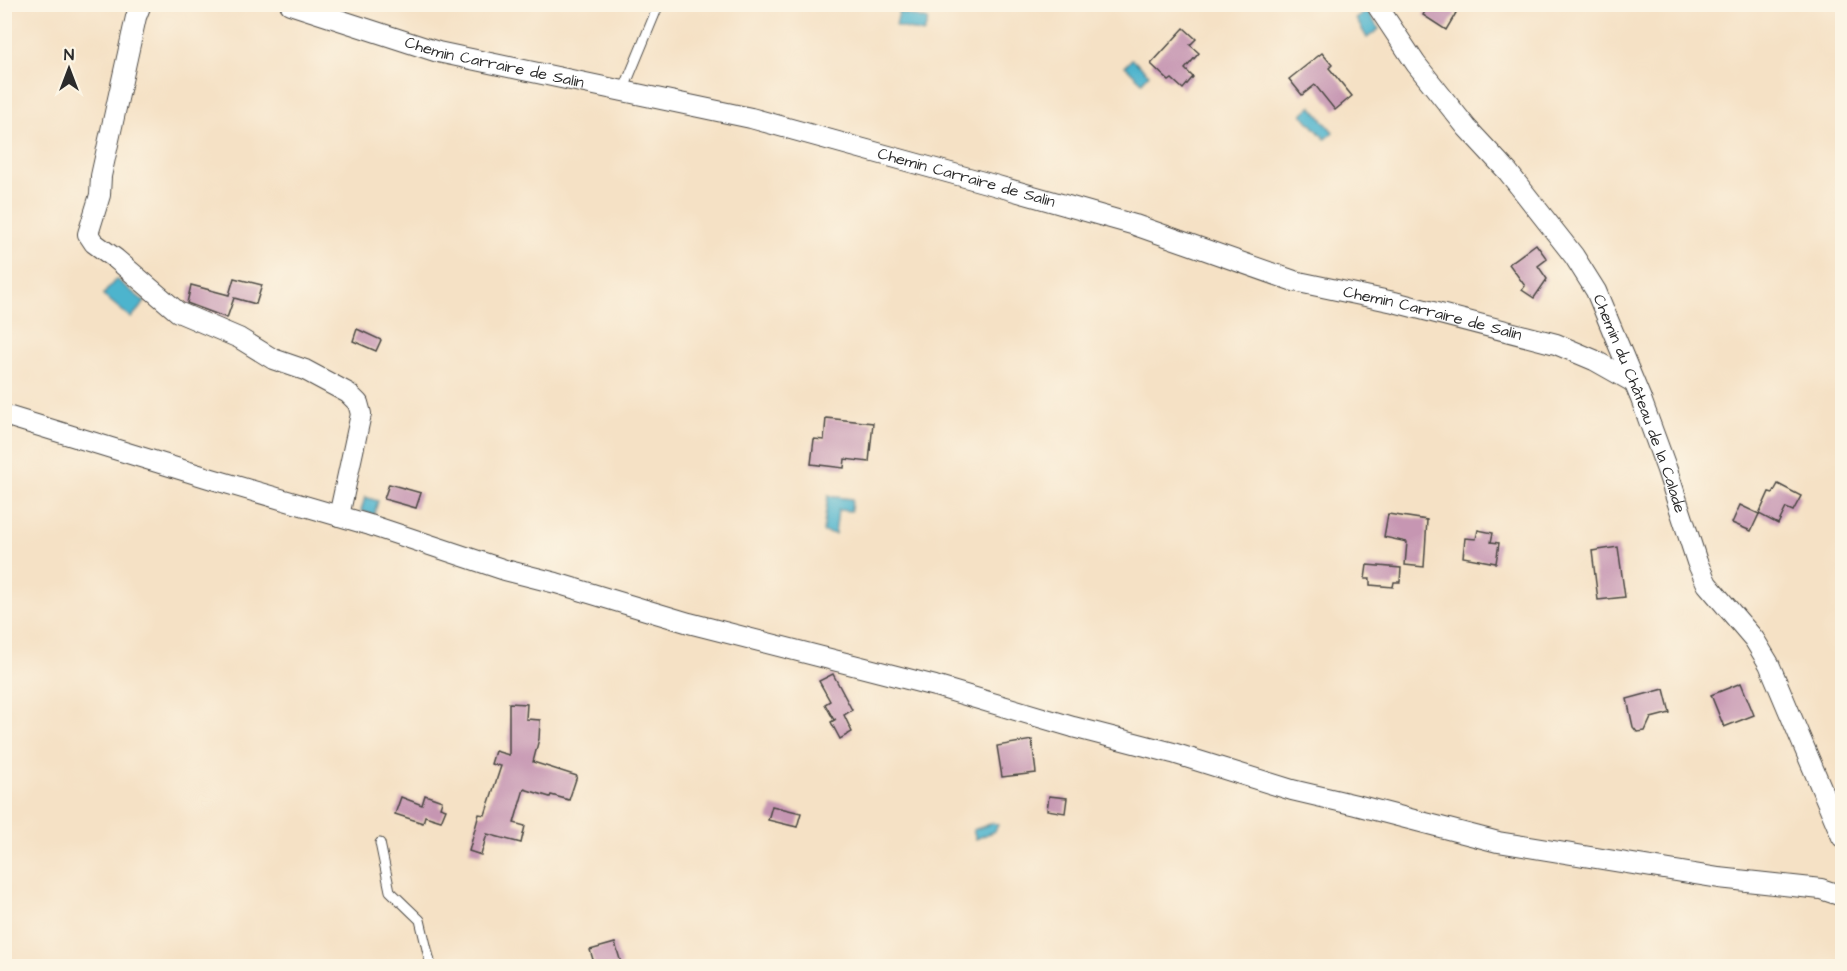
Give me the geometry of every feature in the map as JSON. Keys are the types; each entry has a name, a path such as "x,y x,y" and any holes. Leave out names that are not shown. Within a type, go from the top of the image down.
{"street":[{"path":"141,4 136,17 101,176 100,195 88,234 94,243 178,312 239,338 273,359 305,370 348,393 358,403 361,414 339,516"},
{"name":"Chemin du Château de la Calade","path":"1377,4 1416,64 1467,128 1508,172 1574,256 1596,291 1667,470 1697,562 1707,584 1754,639 1769,664 1842,837"},
{"name":"Chemin Carraire de Salin","path":"295,5 438,51 751,118 1059,203 1135,225 1294,281 1394,302 1556,344 1594,360 1633,382"},
{"path":"4,415 339,516 505,570 556,583 669,618 935,686 1073,727 1173,753 1292,790 1468,835 1637,866 1821,889 1842,896"}],"lane":[{"path":"623,91 659,4"},
{"path":"380,843 390,891 420,920 431,966"}],"water":[{"path":"1367,11 1379,29 1367,38 1356,19"},
{"path":"899,12 928,20 924,33 896,26"},
{"path":"1132,59 1149,74 1142,82 1125,66"},
{"path":"1311,106 1333,132 1325,139 1302,114"},
{"path":"116,279 145,302 131,318 103,295"},
{"path":"828,496 852,499 851,511 838,510 835,534 823,532"},
{"path":"365,497 378,501 374,515 361,511"},
{"path":"993,823 998,825 995,831 976,839 973,830"}],"building":[{"path":"1429,4 1444,4 1456,13 1446,30 1423,15"},
{"path":"1184,28 1196,39 1190,45 1199,53 1185,69 1193,77 1183,89 1172,79 1169,81 1151,64"},
{"path":"1322,53 1332,65 1329,68 1352,96 1335,110 1315,85 1302,95 1289,79"},
{"path":"1536,244 1547,259 1538,266 1547,279 1534,298 1522,290 1525,286 1509,264"},
{"path":"234,278 262,285 256,304 234,298 227,318 187,303 191,285 229,295"},
{"path":"357,329 381,340 376,351 353,341"},
{"path":"826,418 873,423 869,462 845,459 844,468 811,464 814,439 824,440"},
{"path":"389,484 421,493 416,508 384,499"},
{"path":"1778,484 1801,496 1793,511 1786,508 1778,524 1759,514 1769,492 1773,493"},
{"path":"1740,505 1759,514 1751,531 1732,523"},
{"path":"1388,514 1427,520 1424,567 1405,565 1407,542 1384,537"},
{"path":"1478,530 1493,533 1491,542 1499,543 1496,563 1463,557 1465,538 1476,539"},
{"path":"1618,547 1625,597 1598,600 1592,551"},
{"path":"1367,565 1401,568 1400,582 1394,582 1393,587 1370,585 1370,579 1365,579"},
{"path":"833,674 852,710 844,715 852,732 840,739 831,722 836,719 834,720 825,704 830,701 819,681"},
{"path":"1741,683 1754,715 1724,727 1711,695"},
{"path":"1664,689 1670,713 1651,718 1645,731 1637,732 1633,727 1627,699"},
{"path":"509,703 527,704 526,719 540,720 539,739 533,762 577,776 569,800 524,789 514,823 525,826 521,843 487,834 481,855 469,851 479,814 485,815 501,766 491,764 495,751 509,755"},
{"path":"1032,740 1036,773 1002,777 997,746"},
{"path":"425,795 442,801 440,807 446,809 441,821 425,816 423,823 395,814 401,797 422,805"},
{"path":"1049,796 1067,798 1065,813 1047,810"},
{"path":"772,806 801,813 797,827 768,820"},
{"path":"615,943 622,966 595,966 590,950"}]}
